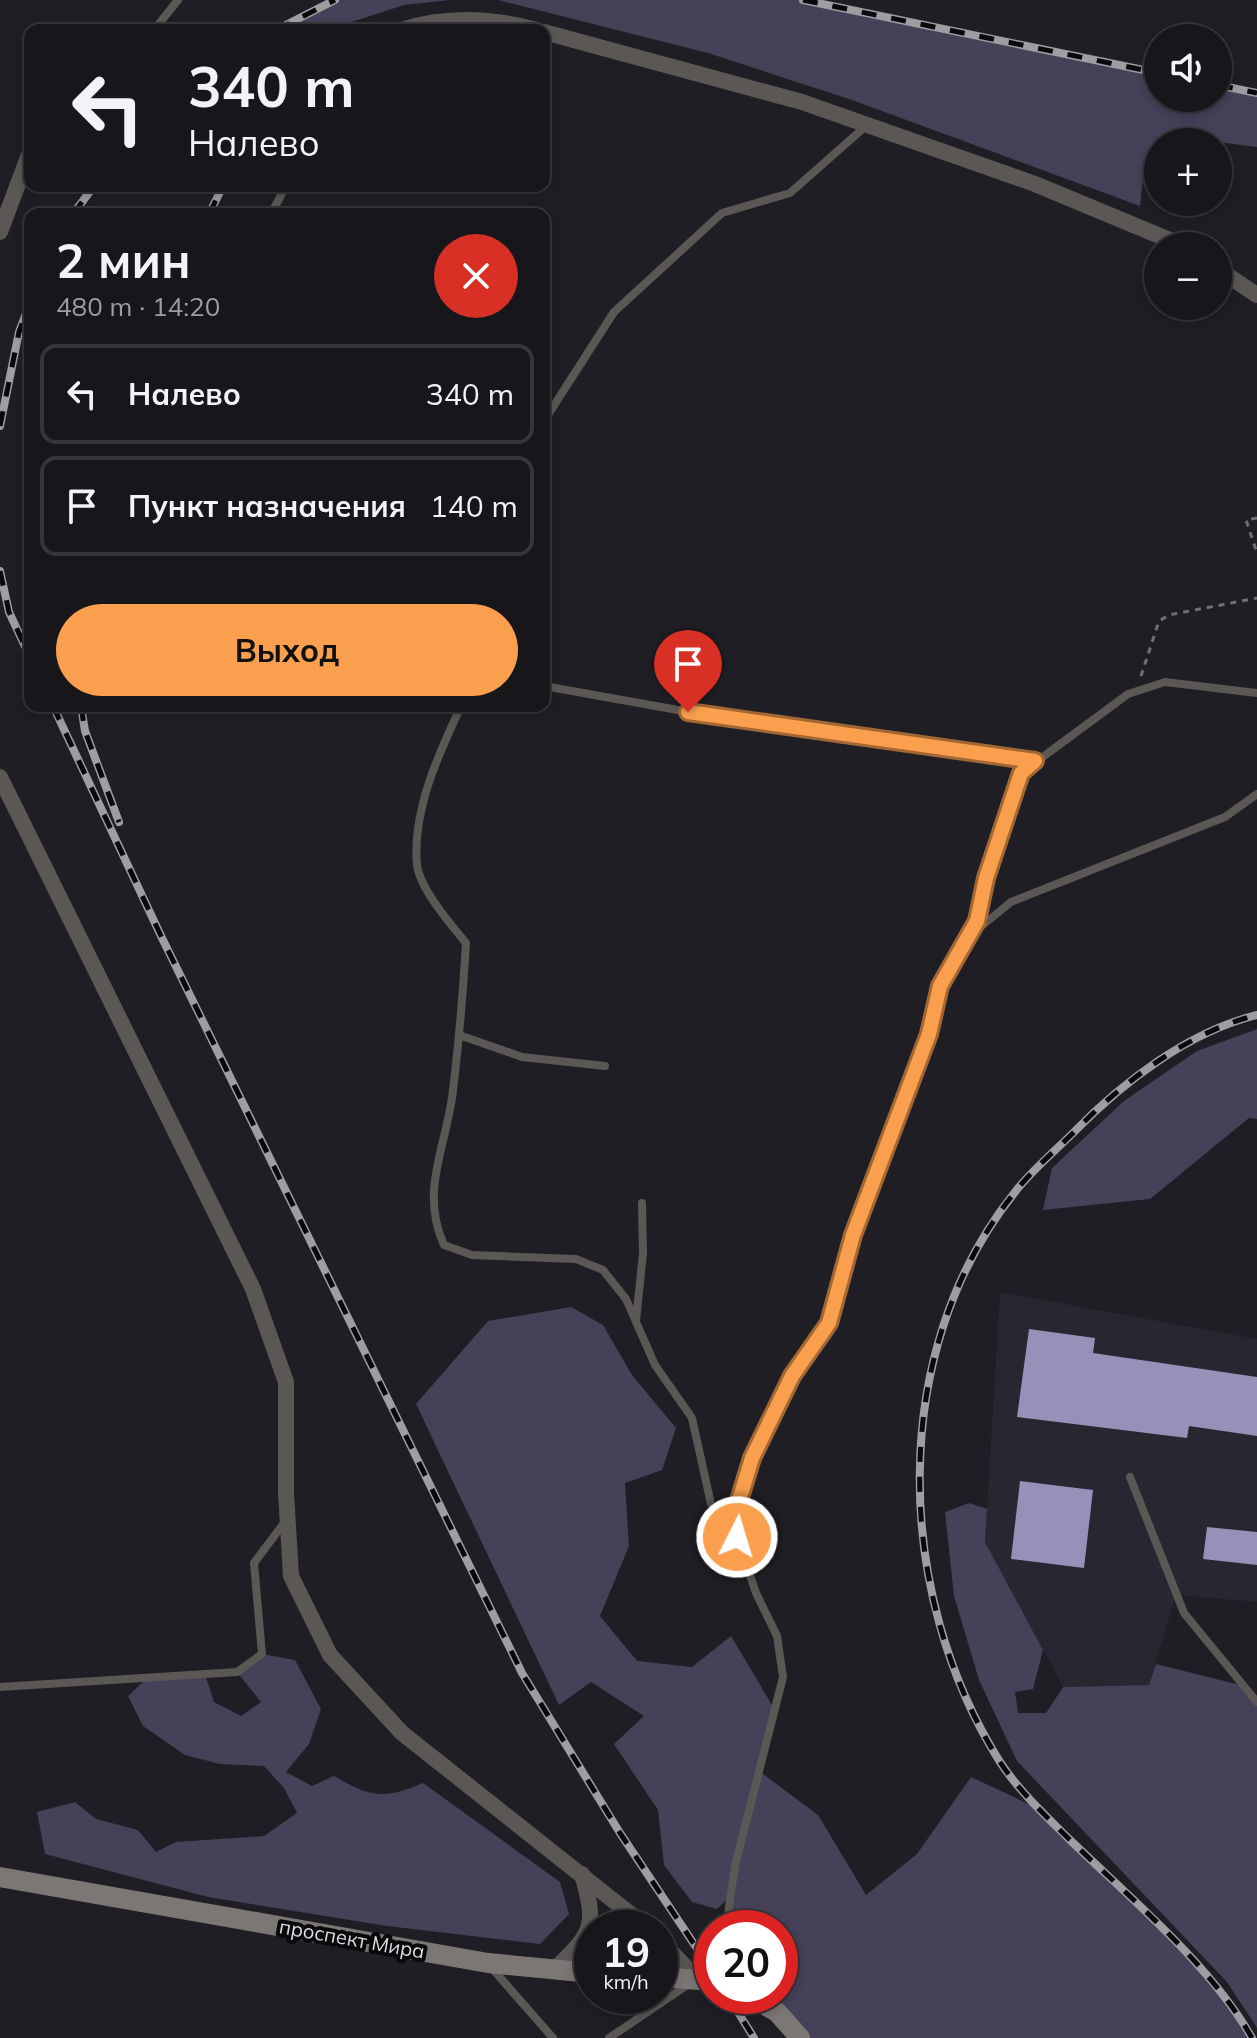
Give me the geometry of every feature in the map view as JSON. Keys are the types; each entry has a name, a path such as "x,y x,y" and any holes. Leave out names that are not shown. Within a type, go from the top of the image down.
{"main road":[{"name":"проспект Мира","path":"0,1877 488,1963 574,1972"},
{"path":"779,2014 800,2038"}],"street":[{"path":"419,24 502,20 516,24"},
{"path":"550,34 802,102 1035,184 1150,232"},
{"path":"0,232 24,168"},
{"path":"1232,278 1257,295"},
{"path":"0,777 253,1289 286,1382 287,1519 291,1576 330,1655 402,1733 626,1910"},
{"path":"554,1970 582,1943 593,1913 582,1874"},
{"path":"678,1956 694,1971"}],"lane":[{"path":"159,24 178,0"},
{"path":"550,412 614,312 722,213 790,193 867,125"},
{"path":"729,1910 735,1866 783,1677 777,1636 756,1593 737,1537 738,1504 752,1458 792,1376 829,1323 853,1235 929,1034 940,986 977,921 986,878 1021,773 1136,691 1165,682 1257,693"},
{"path":"550,687 717,717 1035,761"},
{"path":"458,712 431,771 417,867 441,913 466,943 453,1094 432,1192 433,1221 444,1245 472,1255 576,1259 603,1270 626,1299 655,1365 692,1418 711,1504 737,1525"},
{"path":"967,938 1011,902 1225,817 1257,794"},
{"path":"459,1035 522,1057 605,1066"},
{"path":"636,1322 643,1253 642,1203"},
{"path":"1130,1477 1184,1613 1257,1702"},
{"path":"0,1687 237,1672 262,1654 254,1563 287,1519"},
{"path":"488,1963 553,2038"},
{"path":"609,2038 694,1986"}],"path":[{"path":"1257,518 1246,520 1257,553"},
{"path":"1136,691 1159,621 1169,615 1257,598"}],"shaded area":[{"path":"335,0 450,0 404,5 345,24 288,24"},
{"path":"498,0 803,0 1144,70 1144,112 1232,112 1232,88 1257,93 1257,147 1232,144 1232,128 1144,128 1140,206 852,100 708,53"},
{"path":"1257,1029 1257,1119 1249,1118 1150,1199 1043,1210 1052,1168 1124,1101 1197,1051"},
{"path":"1000,1292 1257,1339 1257,1602 1176,1595 1149,1685 1063,1687 985,1542"},
{"path":"571,1307 603,1325 632,1375 676,1428 662,1470 625,1483 629,1546 600,1616 637,1661 692,1667 731,1636 775,1710 759,1771 818,1815 866,1895 917,1854 971,1777 1037,1808 1167,1935 1220,1993 1252,2038 800,2038 775,2014 798,2014 798,1910 728,1910 729,1898 717,1909 692,1902 664,1865 658,1810 614,1744 644,1716 591,1682 559,1705 416,1404 488,1321"},
{"path":"969,1503 987,1509 985,1542 1043,1650 1033,1689 1015,1692 1018,1713 1046,1713 1063,1687 1149,1685 1156,1664 1244,1686 1257,1702 1257,2028 1227,1982 1017,1761 979,1680 954,1596 945,1512"},
{"path":"262,1654 295,1660 321,1709 309,1744 286,1772 312,1786 334,1776 377,1794 398,1792 423,1783 560,1882 569,1914 540,1944 387,1926 208,1897 45,1854 37,1812 75,1802 96,1819 138,1830 156,1852 176,1842 264,1836 297,1813 284,1788 264,1766 220,1764 185,1755 143,1726 128,1696 147,1678 205,1674 214,1702 241,1716 261,1702 237,1672"}],"building":[{"path":"1029,1329 1095,1338 1093,1353 1257,1377 1257,1436 1189,1426 1187,1438 1017,1417"},
{"path":"1020,1481 1093,1490 1084,1568 1011,1559"},
{"path":"1207,1527 1257,1532 1257,1565 1203,1559"}],"railway":[{"path":"288,24 335,0"},
{"path":"803,0 1144,70"},
{"path":"1232,88 1257,93"},
{"path":"78,208 90,192"},
{"path":"212,208 220,192"},
{"path":"0,426 24,319"},
{"path":"0,571 9,612 24,644"},
{"path":"56,712 162,938 522,1673 620,1833 694,1944"},
{"path":"82,712 85,731 119,822"},
{"path":"1252,2038 1235,2011 1192,1958 1042,1812 1000,1762 965,1696 940,1624 924,1550 920,1474 926,1398 944,1325 973,1255 1015,1192 1093,1113 1135,1077 1206,1033 1257,1015"},
{"path":"739,2014 754,2038"}],"route":[{"path":"688,712 1035,761 1021,773 986,878 977,921 940,986 929,1034 853,1235 829,1323 792,1376 752,1458 738,1504 737,1537"}]}
